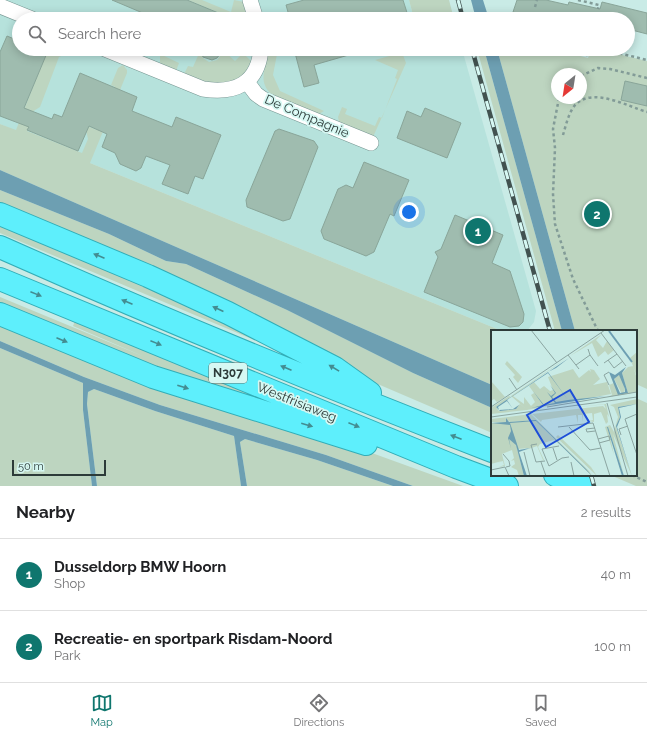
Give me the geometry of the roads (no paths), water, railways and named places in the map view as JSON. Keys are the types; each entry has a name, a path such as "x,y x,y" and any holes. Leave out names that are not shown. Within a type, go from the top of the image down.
{"highway":[{"name":"N307","path":"0,214 148,276 228,313 335,368 400,415"},
{"name":"Westfrisiaweg","path":"0,247 80,282 400,415 491,451"},
{"name":"Westfrisiaweg","path":"0,279 456,467 507,486"},
{"name":"N307","path":"0,314 160,379 376,448 456,467"},
{"path":"558,476 583,486"}],"street":[{"path":"250,0 254,12"},
{"path":"0,6 15,12"},
{"path":"122,56 203,89 226,91 237,88 247,82 260,56"},
{"name":"De Compagnie","path":"247,82 256,94 263,99 371,143"}],"railway":[{"path":"458,0 461,12"},
{"path":"474,56 550,330"},
{"path":"591,476 594,486"}],"place":[{"name":"Recreatie- en sportpark Risdam-Noord","path":"597,214"},
{"name":"Dusseldorp BMW Hoorn","path":"478,231"}]}
